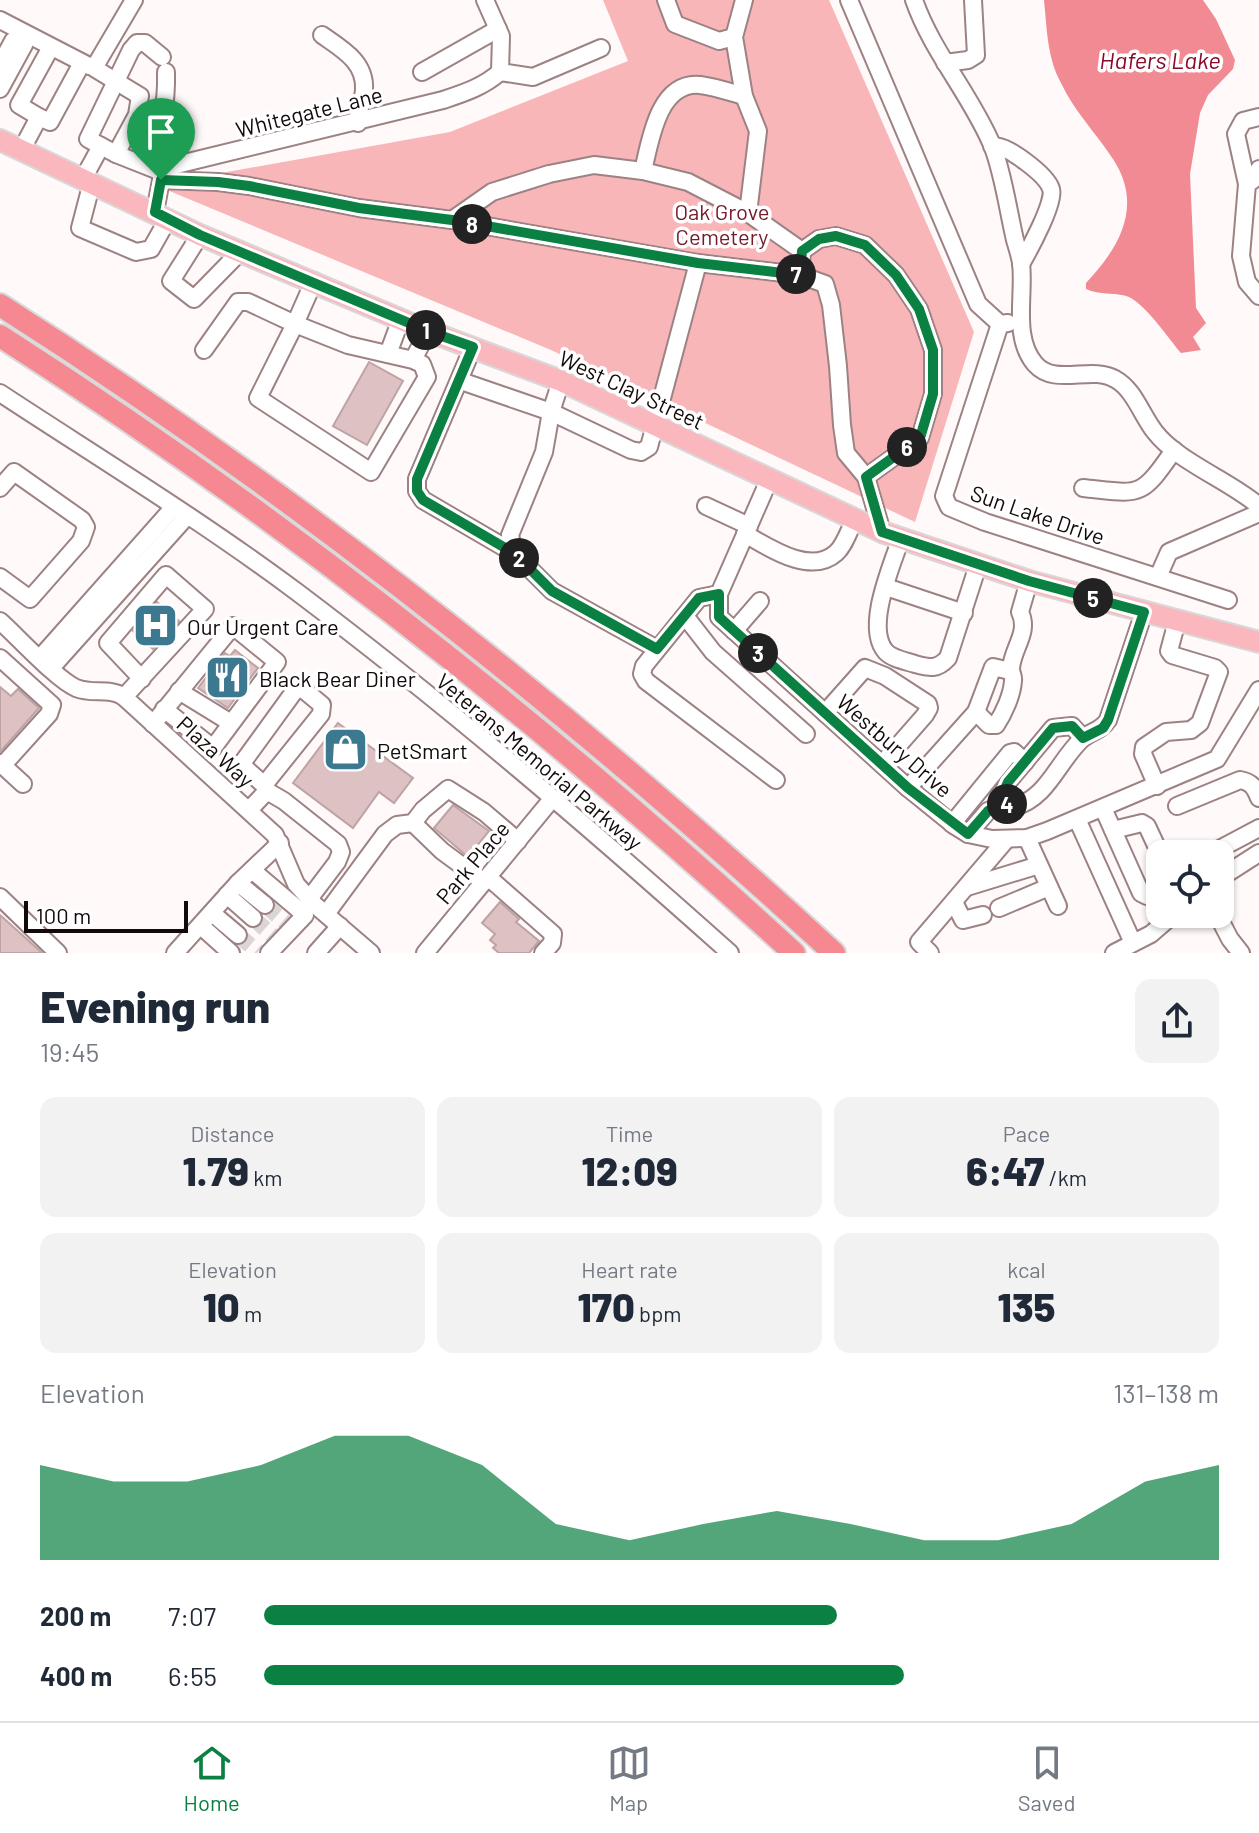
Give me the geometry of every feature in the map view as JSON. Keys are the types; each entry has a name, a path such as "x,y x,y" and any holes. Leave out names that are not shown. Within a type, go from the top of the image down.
{"highway":[{"path":"0,305 205,442 441,617 614,757 834,953"},
{"path":"0,336 191,464 407,624 581,765 794,953"}],"main road":[{"name":"West Clay Street","path":"0,140 200,235 428,331 561,381 891,535 1029,581 1259,642"}],"street":[{"path":"51,47 19,105 50,122 134,0"},
{"path":"485,0 501,36 500,72 533,77 601,48"},
{"path":"666,0 675,24 719,41 734,37"},
{"path":"744,0 734,37 744,96 758,131 748,213"},
{"path":"849,0 978,304 1000,324 1021,321"},
{"path":"914,0 992,146 1021,264 1021,321 1032,361 1040,370 1053,375 1100,372 1119,380 1156,434 1174,450 1247,495 1259,506"},
{"path":"945,63 968,60 976,55 973,0"},
{"path":"0,20 23,37 51,47 117,81 140,96 137,115 109,150 88,180 80,228 136,252 151,249 161,215 158,173 167,97 164,65 152,46 145,43 137,43 131,50 117,81 88,139 109,150 158,173 698,263 800,275 825,284 833,320 846,453 866,477 891,535 886,587 877,615 882,645 895,658 931,668 940,667 951,651 978,565"},
{"path":"422,72 498,29"},
{"path":"322,35 361,68 365,89 357,114 358,123"},
{"path":"0,65 13,41 23,37"},
{"path":"0,89 24,45 23,37"},
{"name":"Whitegate Lane","path":"158,173 172,166 358,123 473,90 500,72"},
{"path":"643,171 659,114 672,94 697,84 744,96"},
{"path":"22,149 39,117"},
{"path":"1259,117 1243,121 1236,134 1247,184 1241,256 1247,282 1259,296"},
{"path":"992,146 1012,152 1051,186 1053,195 1035,242 1021,264"},
{"path":"452,220 492,192 549,174 594,165 643,171 688,182 748,213 802,251"},
{"path":"1247,184 1259,169"},
{"path":"200,235 171,281 194,299 240,252"},
{"path":"802,251 819,239 836,236 865,245 896,275 919,309 933,350 933,394 920,438 866,477"},
{"path":"800,275 802,251"},
{"path":"461,381 551,412 641,452 649,447 698,263"},
{"path":"204,350 238,302 248,302 295,324 348,345 422,364 427,377 371,472 258,398 295,324 314,281"},
{"path":"388,354 401,319"},
{"name":"Sun Lake Drive","path":"1000,324 944,496 949,507 985,522 1228,600"},
{"path":"413,360 428,331"},
{"path":"473,347 417,479 417,491 423,500 514,553 552,591 657,649"},
{"path":"514,553 510,535 544,452 551,412 561,381"},
{"name":"Veterans Memorial Parkway","path":"0,393 296,591 456,717 730,953"},
{"name":"Sun Lake Drive","path":"1083,488 1133,493 1151,482 1174,450"},
{"path":"0,488 14,472 82,520 86,527 81,541 30,599 0,577"},
{"path":"769,480 719,594 699,598 644,666 642,674 646,681 776,780"},
{"path":"706,506 799,560 827,559 837,552 855,519"},
{"path":"45,663 180,512"},
{"path":"1158,577 1169,552 1259,513"},
{"path":"0,621 45,663 80,690 110,690 124,697 142,679 205,609 166,575 108,643 142,679"},
{"path":"976,712 989,725 996,725 1003,715 1013,682 1010,671 1025,622 1020,612 1029,581"},
{"path":"886,587 964,613"},
{"name":"Westbury Drive","path":"719,594 719,617 908,788 968,834 1006,840 1027,838 1217,759 1259,690"},
{"path":"734,631 760,601"},
{"path":"1083,738 1072,726 1053,728 1005,787 1004,797 1008,803 1014,807 1030,803 1083,738 1103,728 1144,612"},
{"path":"685,616 713,652 806,734"},
{"path":"1157,786 1143,754 1144,747 1166,732 1191,730 1200,723 1219,672 1215,668 1172,655 1169,651 1177,621"},
{"path":"153,724 164,709 233,626 277,662 213,748 164,709"},
{"path":"2,664 52,705 52,709 1,765 23,784"},
{"path":"908,788 976,712 993,667 1010,671"},
{"path":"825,713 865,668 885,676 928,704 925,715 882,764"},
{"path":"249,810 266,788 321,714 322,705 304,690 296,689 243,762 244,767 266,788 338,844 341,852 337,862 309,899"},
{"path":"179,691 231,723"},
{"name":"Plaza Way","path":"124,697 249,810 280,843 296,884 364,951"},
{"path":"952,824 1010,753 1014,752 1025,762"},
{"path":"1177,806 1240,780 1255,788 1259,798"},
{"path":"326,914 385,834 397,825 413,823 448,789 484,812 518,841"},
{"name":"Park Place","path":"425,953 552,799"},
{"path":"968,834 988,811 1008,803"},
{"path":"1103,808 1141,893 1146,896"},
{"path":"1077,819 1133,943"},
{"path":"413,823 442,851 486,880 553,934 552,943 543,953"},
{"path":"1113,830 1142,823 1147,826 1154,840"},
{"path":"1234,841 1259,828"},
{"path":"1027,838 1058,906"},
{"path":"930,953 919,942 1006,840"},
{"path":"181,951 233,889 280,843"},
{"path":"1234,869 1259,853"},
{"path":"967,887 1039,865"},
{"path":"252,870 305,915 289,926 274,944"},
{"path":"954,902 963,920 991,912 1049,887"},
{"path":"233,889 265,905"},
{"path":"233,889 253,918"},
{"path":"0,897 58,953"},
{"path":"206,920 238,935"},
{"path":"206,920 231,953"},
{"path":"316,953 340,926"},
{"path":"1114,953 1158,928"},
{"path":"1224,928 1241,953"}],"green space":[{"name":"Oak Grove Cemetery","path":"603,0 829,0 974,332 915,522 551,350 155,185 450,132 628,61"}],"water":[{"name":"Hafers Lake","path":"1044,0 1203,0 1216,19 1235,60 1233,69 1208,95 1200,113 1190,174 1196,308 1206,323 1193,337 1201,350 1181,353 1150,315 1129,297 1086,289 1086,283 1108,255 1124,226 1126,193 1113,159 1072,103 1056,73 1048,43"}],"building":[{"path":"369,362 403,381 367,445 333,426"},
{"name":"Our Urgent Care","path":"157,602 179,621 153,649 133,631"},
{"name":"Black Bear Diner","path":"235,650 258,668 228,708 198,688 225,653 230,656"},
{"path":"0,687 11,696 18,689 39,708 0,752"},
{"name":"PetSmart","path":"338,723 413,778 394,803 379,792 353,828 293,783"},
{"path":"453,805 489,831 468,857 434,828"},
{"path":"500,902 519,919 516,922 539,941 529,953 499,953 493,948 496,945 490,940 495,934 482,923"},
{"path":"0,915 40,951 42,953 0,953"}],"tunnel":[{"path":"265,905 286,923"},
{"path":"253,918 273,936"},
{"path":"238,935 258,952"}],"place":[{"name":"Our Urgent Care","path":"156,626"},
{"name":"Black Bear Diner","path":"228,678"},
{"name":"PetSmart","path":"346,750"}],"route":[{"path":"161,180 249,186 359,208 452,220 698,263 800,275 802,251 819,239 836,236 865,245 896,275 919,309 933,350 933,394 920,438 866,477 882,532 1029,581 1144,612 1108,720 1103,728 1083,738 1072,726 1053,728 1008,782 1004,791 1008,803 988,811 968,834 908,788 719,617 719,594 699,598 657,649 552,591 514,553 423,500 417,491 417,479 473,347 240,252 155,212 161,180"}]}
